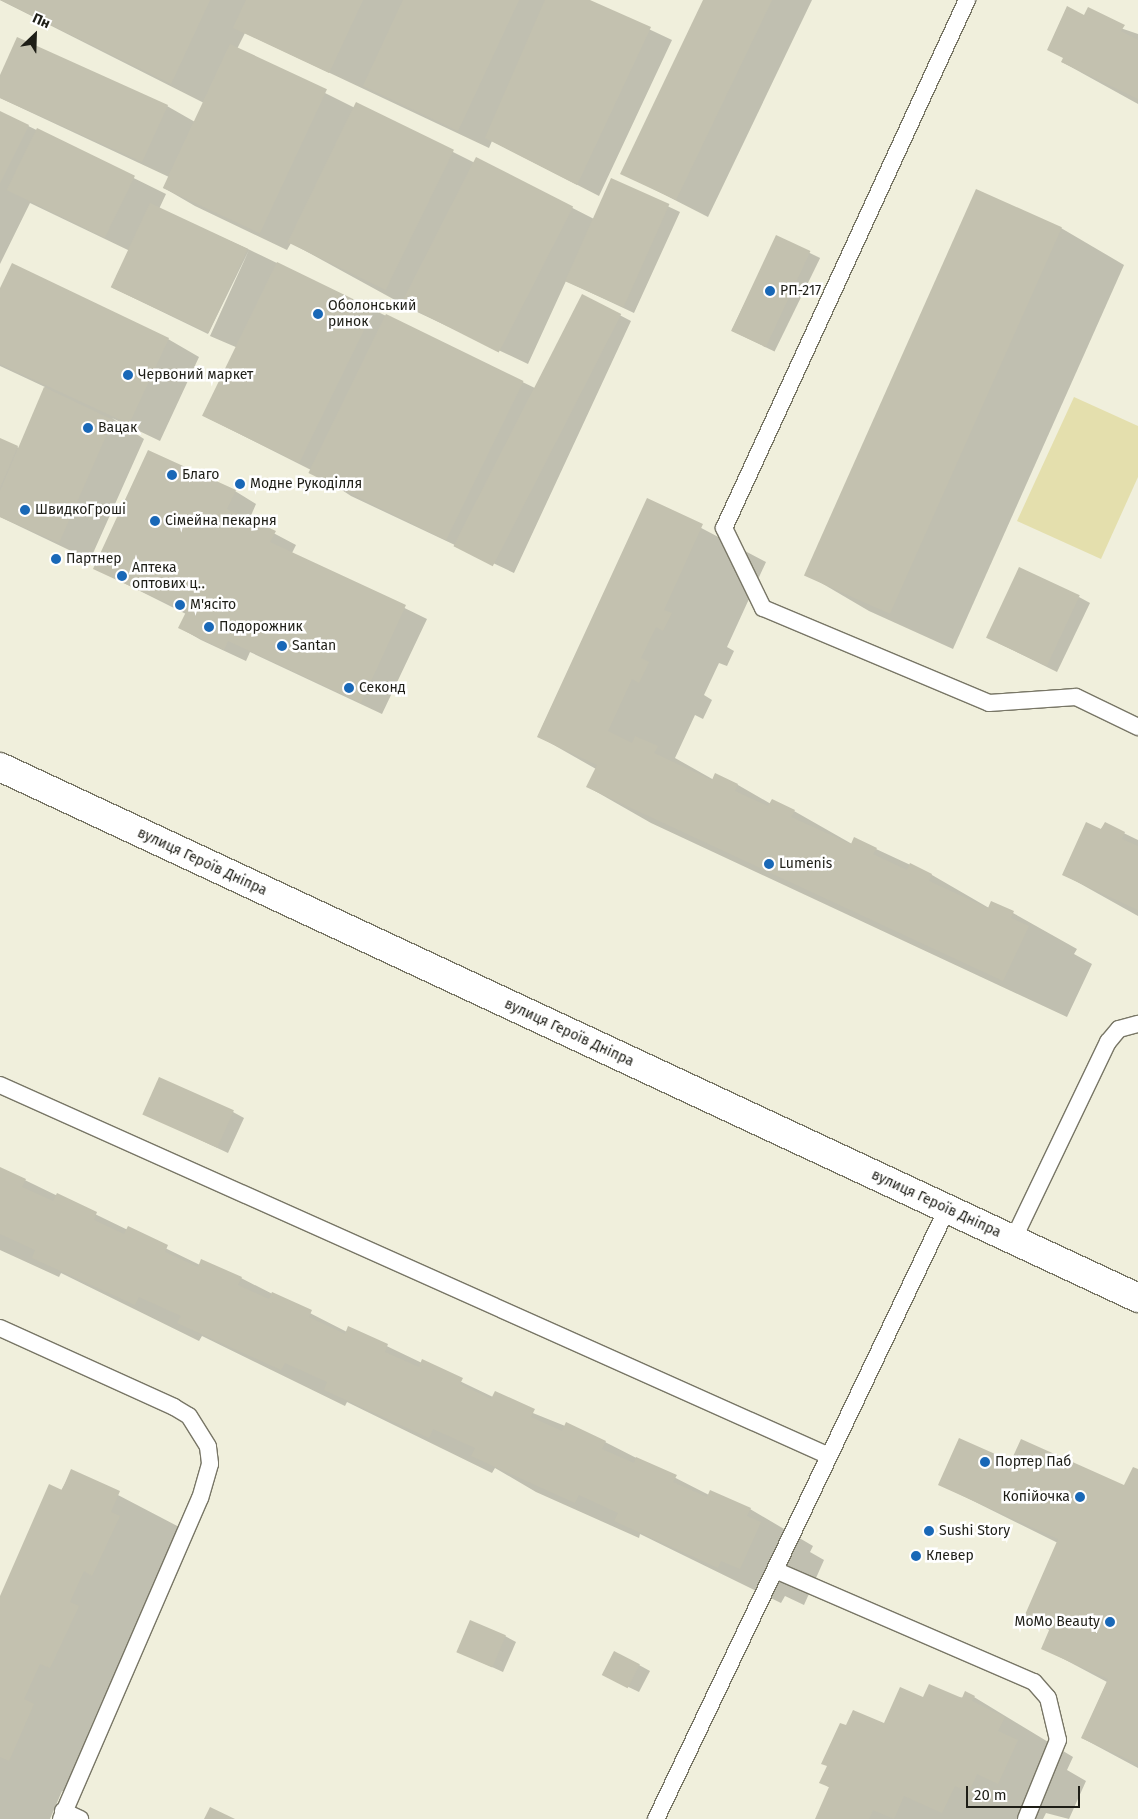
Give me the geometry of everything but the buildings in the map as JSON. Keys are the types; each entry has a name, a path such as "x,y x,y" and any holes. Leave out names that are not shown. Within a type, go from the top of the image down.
{"main road":[{"name":"вулиця Героїв Дніпра","path":"0,767 1138,1298"}],"lane":[{"path":"967,0 724,528 763,608 989,703 1076,697 1138,727"},
{"path":"1013,1240 1108,1042 1119,1029 1138,1024"},
{"path":"0,1085 829,1456"},
{"path":"656,1819 947,1209"},
{"path":"0,1328 174,1407 189,1416 208,1447 210,1464 200,1498 62,1815 80,1819"},
{"path":"775,1570 1034,1682 1048,1698 1058,1740 1026,1819"}],"shaded area":[{"path":"1074,397 1138,426 1138,477 1101,559 1017,521"}],"place":[{"name":"РП-217","path":"770,291"},
{"name":"Оболонський ринок","path":"318,314"},
{"name":"Червоний маркет","path":"128,375"},
{"name":"Вацак","path":"88,428"},
{"name":"Благо","path":"172,475"},
{"name":"Модне Рукоділля","path":"240,484"},
{"name":"ШвидкоГроші","path":"25,510"},
{"name":"Сімейна пекарня","path":"155,521"},
{"name":"Партнер","path":"56,559"},
{"name":"Аптека оптових ц‥","path":"122,576"},
{"name":"М'ясіто","path":"180,605"},
{"name":"Подорожник","path":"209,627"},
{"name":"Santan","path":"282,646"},
{"name":"Секонд","path":"349,688"},
{"name":"Lumenis","path":"769,864"},
{"name":"Портер Паб","path":"985,1462"},
{"name":"Копійочка","path":"1080,1497"},
{"name":"Sushi Story","path":"929,1531"},
{"name":"Клевер","path":"916,1556"},
{"name":"MoMo Beauty","path":"1110,1622"}]}
